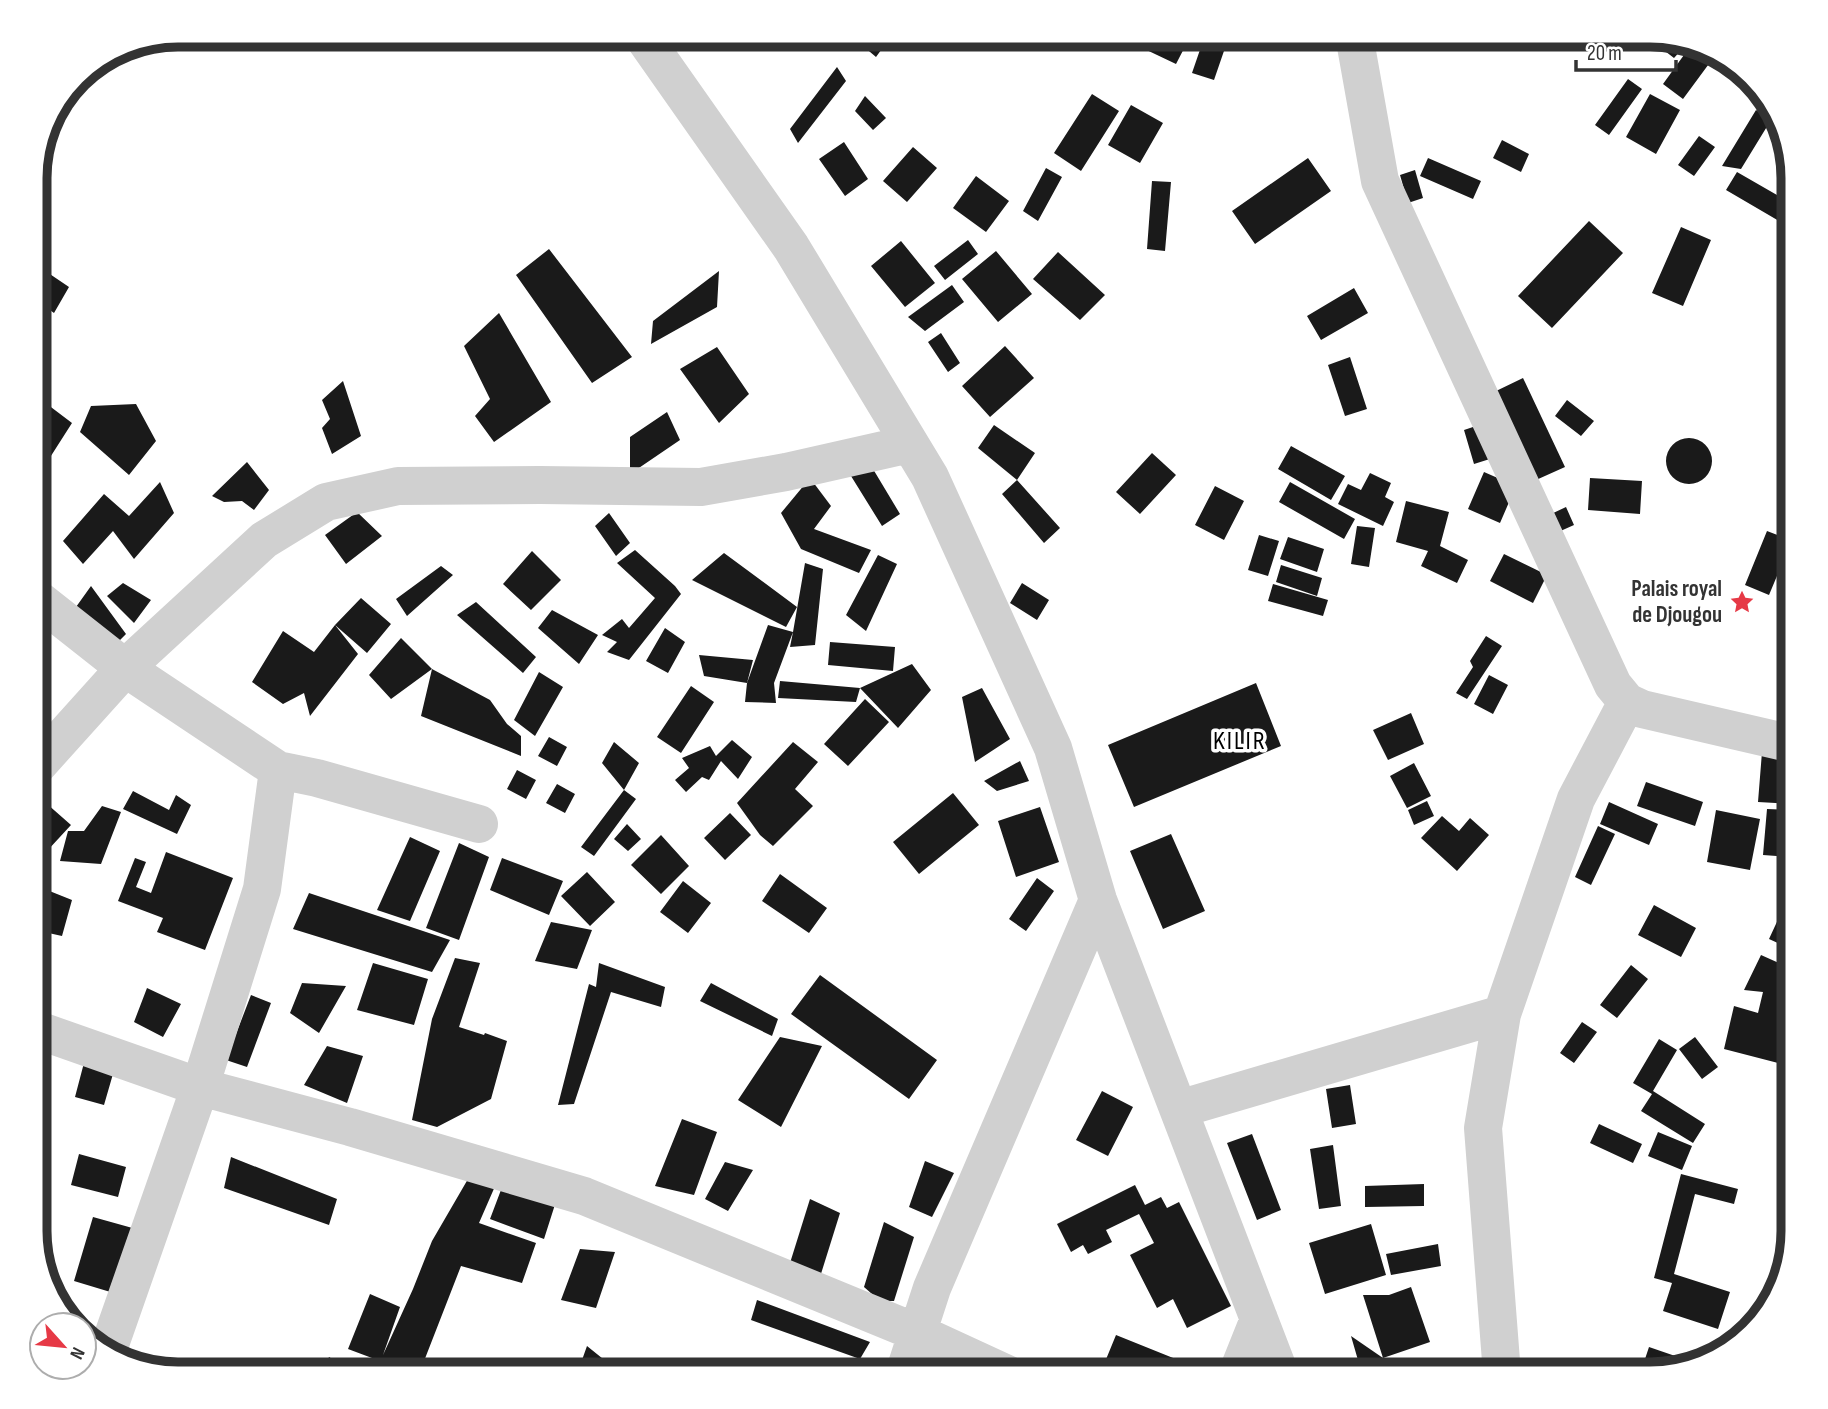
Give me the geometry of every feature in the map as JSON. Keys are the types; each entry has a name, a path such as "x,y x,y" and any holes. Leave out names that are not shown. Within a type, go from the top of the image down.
{"street":[{"path":"650,47 791,247 930,477 1053,748 1098,900 1275,1362"},
{"path":"1356,47 1380,181 1613,685 1627,702 1642,709 1781,741"},
{"path":"48,754 125,668 264,540 326,502 398,486 701,487 786,472 910,444"},
{"path":"48,607 125,668 278,770 317,778 479,824"},
{"path":"1501,1362 1483,1129 1502,1014 1576,799 1627,702"},
{"path":"111,1342 200,1087 262,889 278,770"},
{"path":"908,1362 938,1276 1098,900"},
{"path":"1179,1109 1502,1014"},
{"path":"48,1034 200,1087 350,1127 584,1196 918,1333 981,1362"},
{"path":"1242,1362 1259,1319"}],"building":[{"path":"864,47 883,47 876,57"},
{"path":"1140,47 1185,47 1176,64"},
{"path":"1201,47 1225,48 1214,80 1192,73"},
{"path":"1661,48 1680,51 1674,58"},
{"path":"1686,53 1710,63 1683,99 1663,84"},
{"path":"837,67 846,81 798,143 790,129"},
{"path":"1628,79 1642,89 1609,135 1595,125"},
{"path":"1092,94 1119,111 1081,171 1054,153"},
{"path":"1650,94 1680,110 1656,154 1626,137"},
{"path":"865,96 886,118 873,130 855,111"},
{"path":"1131,105 1163,123 1140,163 1108,145"},
{"path":"1756,110 1764,115 1768,124 1741,169 1722,166"},
{"path":"1699,136 1715,147 1694,176 1678,165"},
{"path":"1502,140 1529,154 1521,172 1493,158"},
{"path":"844,142 868,179 845,196 819,159"},
{"path":"913,147 937,168 907,202 883,181"},
{"path":"1308,158 1331,191 1255,244 1232,211"},
{"path":"1428,158 1481,181 1473,199 1420,176"},
{"path":"1046,168 1062,177 1038,221 1023,211"},
{"path":"1415,170 1423,198 1408,203 1400,175"},
{"path":"1737,172 1781,197 1779,221 1726,190"},
{"path":"976,176 1009,201 986,232 953,208"},
{"path":"1152,181 1171,182 1165,251 1147,249"},
{"path":"1589,221 1623,253 1552,328 1518,296"},
{"path":"1681,227 1711,240 1683,306 1652,293"},
{"path":"968,240 978,254 945,280 934,266"},
{"path":"901,241 935,283 905,307 871,266"},
{"path":"549,249 632,357 592,383 516,275"},
{"path":"996,251 1032,294 998,322 962,279"},
{"path":"1058,252 1105,295 1080,320 1033,279"},
{"path":"719,271 717,307 651,344 653,321"},
{"path":"48,273 69,287 54,313 48,309"},
{"path":"952,285 964,302 925,331 908,317"},
{"path":"1354,288 1368,313 1321,340 1307,316"},
{"path":"499,313 551,402 494,442 475,416 490,399 464,346"},
{"path":"941,333 960,363 948,372 928,342"},
{"path":"1005,346 1034,378 990,417 962,386"},
{"path":"717,347 749,394 719,423 680,369"},
{"path":"1350,357 1367,409 1345,416 1328,365"},
{"path":"1523,378 1565,467 1536,480 1494,392"},
{"path":"343,381 361,436 332,454 322,428 330,419 322,400"},
{"path":"1567,400 1594,421 1581,436 1555,416"},
{"path":"136,404 156,441 129,475 80,432 91,406"},
{"path":"48,405 72,423 48,458"},
{"path":"667,412 680,440 630,474 630,437"},
{"path":"1482,424 1493,458 1474,464 1464,430"},
{"path":"994,425 1035,453 1017,480 978,448"},
{"path":"1689,438 1705,445 1712,461 1705,477 1689,484 1673,477 1666,461 1673,445"},
{"path":"1291,446 1345,476 1331,500 1278,469"},
{"path":"1152,453 1176,475 1140,514 1116,492"},
{"path":"247,462 269,490 254,510 242,501 224,502 212,496"},
{"path":"870,464 900,514 882,526 851,476"},
{"path":"1484,472 1516,486 1500,523 1468,509"},
{"path":"1370,473 1391,483 1385,497 1394,502 1383,526 1338,504 1348,484 1361,490"},
{"path":"810,478 831,506 814,529 871,550 859,573 801,549 781,513"},
{"path":"1590,478 1642,481 1640,514 1588,510"},
{"path":"1017,480 1060,528 1044,543 1002,494"},
{"path":"160,482 174,513 134,559 113,531 83,564 63,541 104,494 129,516"},
{"path":"1290,482 1355,519 1344,539 1279,502"},
{"path":"1215,486 1244,501 1224,540 1195,525"},
{"path":"1406,501 1449,512 1440,546 1468,560 1457,583 1421,566 1428,551 1396,542"},
{"path":"1566,507 1574,525 1556,533 1549,515"},
{"path":"357,512 382,536 346,564 325,535"},
{"path":"609,513 630,543 616,556 595,526"},
{"path":"1357,526 1375,528 1369,567 1351,564"},
{"path":"1767,531 1781,536 1781,566 1769,595 1745,585"},
{"path":"1259,535 1279,541 1268,576 1248,570"},
{"path":"1288,537 1324,549 1317,572 1280,559"},
{"path":"635,550 681,594 629,660 607,652 617,642 602,635 622,619 629,628 655,598 617,563"},
{"path":"532,551 561,580 531,610 503,584"},
{"path":"724,553 797,607 786,627 692,580"},
{"path":"1504,554 1547,575 1533,603 1490,581"},
{"path":"878,555 897,564 866,631 846,615"},
{"path":"805,563 823,569 815,645 790,647"},
{"path":"1281,565 1322,578 1317,596 1276,582"},
{"path":"441,566 453,575 407,616 396,599"},
{"path":"123,583 151,600 134,623 107,596"},
{"path":"1022,583 1049,600 1037,620 1010,603"},
{"path":"1273,584 1328,600 1323,616 1268,601"},
{"path":"91,586 126,634 112,648 71,614"},
{"path":"361,598 391,624 367,653 335,625"},
{"path":"476,602 536,657 523,673 457,615"},
{"path":"552,610 598,635 579,664 538,628"},
{"path":"335,625 358,654 310,716 304,693 283,704 252,682 283,631 314,652"},
{"path":"768,625 793,632 774,683 776,703 745,702 747,683"},
{"path":"665,628 685,642 668,673 646,661"},
{"path":"1486,636 1502,646 1467,699 1456,693 1473,667 1470,661"},
{"path":"401,638 432,669 391,699 369,675"},
{"path":"830,642 895,647 893,671 828,665"},
{"path":"699,655 753,660 747,683 704,676"},
{"path":"912,664 931,690 898,728 860,688"},
{"path":"432,669 490,700 507,724 521,736 521,756 421,716"},
{"path":"539,672 563,687 535,736 514,720"},
{"path":"1489,675 1508,685 1493,714 1474,704"},
{"path":"780,681 860,688 856,702 778,698"},
{"path":"1256,683 1281,746 1134,807 1108,745"},
{"path":"691,686 714,702 681,753 657,737"},
{"path":"982,688 1010,739 975,762 962,697"},
{"path":"865,699 889,722 848,766 824,744"},
{"path":"1411,713 1424,744 1388,760 1373,730"},
{"path":"549,737 567,747 557,766 538,756"},
{"path":"732,740 752,757 738,779 721,761 709,780 702,777 686,792 675,780 689,768 682,758 710,746 716,756"},
{"path":"614,742 639,763 624,790 602,763"},
{"path":"793,742 818,762 795,789 813,806 773,846 760,835 737,803"},
{"path":"1762,752 1781,753 1781,803 1758,802"},
{"path":"1020,761 1029,781 997,791 984,781"},
{"path":"1414,763 1431,796 1407,808 1390,776"},
{"path":"517,770 536,780 526,799 507,789"},
{"path":"1646,782 1703,802 1695,826 1637,806"},
{"path":"557,784 575,794 565,813 546,803"},
{"path":"624,790 636,799 594,856 581,847"},
{"path":"133,791 169,810 176,795 191,805 177,834 123,809"},
{"path":"953,793 979,825 919,874 893,842"},
{"path":"1427,801 1434,816 1414,825 1408,810"},
{"path":"1609,802 1658,824 1649,845 1600,824"},
{"path":"48,805 71,825 48,850"},
{"path":"102,806 121,812 101,864 60,861 68,831 84,831"},
{"path":"1040,807 1059,862 1016,877 998,821"},
{"path":"1767,809 1781,810 1781,856 1763,855"},
{"path":"1716,810 1760,819 1750,870 1707,862"},
{"path":"730,813 751,835 725,860 704,838"},
{"path":"1442,816 1459,831 1470,818 1489,835 1457,871 1421,838"},
{"path":"627,824 641,839 628,851 614,839"},
{"path":"1598,826 1615,834 1591,885 1575,877"},
{"path":"1171,834 1205,911 1163,929 1130,851"},
{"path":"661,835 689,866 661,894 631,865"},
{"path":"410,837 440,851 410,921 377,910"},
{"path":"459,843 489,857 459,940 426,928"},
{"path":"166,852 233,878 205,950 157,932 163,918 118,901 135,858 146,862 136,887 151,893"},
{"path":"502,858 563,881 549,915 490,890"},
{"path":"587,872 615,902 590,926 561,896"},
{"path":"780,874 827,908 809,933 762,901"},
{"path":"1037,878 1054,891 1026,931 1009,919"},
{"path":"683,881 711,903 688,933 660,912"},
{"path":"48,890 72,900 62,936 48,933"},
{"path":"309,893 450,940 432,972 293,929"},
{"path":"1654,905 1696,928 1681,957 1638,935"},
{"path":"1781,913 1781,944 1769,939"},
{"path":"551,922 592,930 577,969 535,961"},
{"path":"1761,955 1781,964 1781,1064 1724,1049 1734,1006 1758,1013 1763,992 1744,990"},
{"path":"455,958 480,963 459,1027 507,1041 491,1099 437,1127 412,1120 432,1019"},
{"path":"373,963 428,979 414,1025 357,1010"},
{"path":"599,963 665,987 661,1007 611,992 574,1104 558,1105 589,984 596,987"},
{"path":"1631,965 1648,979 1617,1018 1600,1005"},
{"path":"820,975 937,1060 909,1099 791,1014"},
{"path":"302,983 346,986 319,1033 290,1013"},
{"path":"711,983 778,1019 772,1036 700,1001"},
{"path":"147,988 181,1004 163,1037 134,1022"},
{"path":"251,995 271,1003 247,1067 226,1060"},
{"path":"1582,1022 1597,1032 1574,1063 1560,1053"},
{"path":"780,1037 822,1046 781,1127 738,1100"},
{"path":"1695,1037 1718,1067 1702,1079 1679,1049"},
{"path":"1659,1039 1677,1050 1653,1091 1705,1124 1693,1143 1641,1111 1652,1094 1633,1083"},
{"path":"327,1046 363,1056 347,1103 304,1085"},
{"path":"85,1059 115,1067 104,1105 75,1097"},
{"path":"1350,1085 1356,1124 1332,1128 1326,1089"},
{"path":"1102,1091 1133,1107 1108,1156 1076,1140"},
{"path":"682,1119 717,1132 694,1195 655,1186"},
{"path":"1599,1124 1642,1144 1633,1163 1590,1143"},
{"path":"1658,1132 1692,1146 1682,1170 1648,1156"},
{"path":"1252,1134 1281,1210 1257,1220 1227,1143"},
{"path":"1333,1145 1341,1206 1319,1209 1310,1149"},
{"path":"79,1154 126,1167 118,1197 71,1185"},
{"path":"231,1157 337,1199 329,1225 224,1188"},
{"path":"925,1161 954,1173 932,1217 909,1207"},
{"path":"725,1162 753,1170 728,1211 705,1199"},
{"path":"507,1174 559,1192 544,1239 490,1219"},
{"path":"1681,1174 1738,1189 1734,1204 1695,1194 1674,1274 1730,1292 1718,1329 1663,1311 1672,1283 1654,1278"},
{"path":"468,1179 496,1184 479,1223 536,1243 522,1283 461,1266 424,1362 380,1362 348,1349 370,1294 400,1307 383,1355 432,1241"},
{"path":"1424,1184 1424,1206 1365,1207 1365,1186"},
{"path":"1135,1185 1145,1205 1161,1197 1167,1208 1179,1202 1231,1306 1187,1328 1173,1299 1157,1308 1130,1255 1154,1243 1139,1214 1106,1230 1112,1242 1088,1254 1083,1245 1071,1252 1057,1224"},
{"path":"810,1199 840,1213 820,1277 790,1263"},
{"path":"93,1217 136,1229 117,1294 74,1281"},
{"path":"884,1222 914,1237 894,1301 880,1301 864,1287"},
{"path":"1371,1224 1386,1275 1325,1294 1309,1243"},
{"path":"1438,1244 1441,1266 1391,1275 1386,1254"},
{"path":"580,1249 615,1252 596,1308 561,1300"},
{"path":"1411,1287 1430,1342 1383,1358 1363,1295 1389,1295"},
{"path":"757,1300 870,1342 860,1359 751,1320"},
{"path":"1116,1335 1183,1362 1105,1362"},
{"path":"1351,1336 1383,1358 1392,1362 1359,1362"},
{"path":"587,1346 607,1362 581,1362"},
{"path":"1649,1347 1680,1358 1658,1361 1644,1362"}],"place":[{"name":"Palais royal de Djougou","path":"1742,602"}],"district":[{"name":"KILIR","path":"1240,741"}]}
